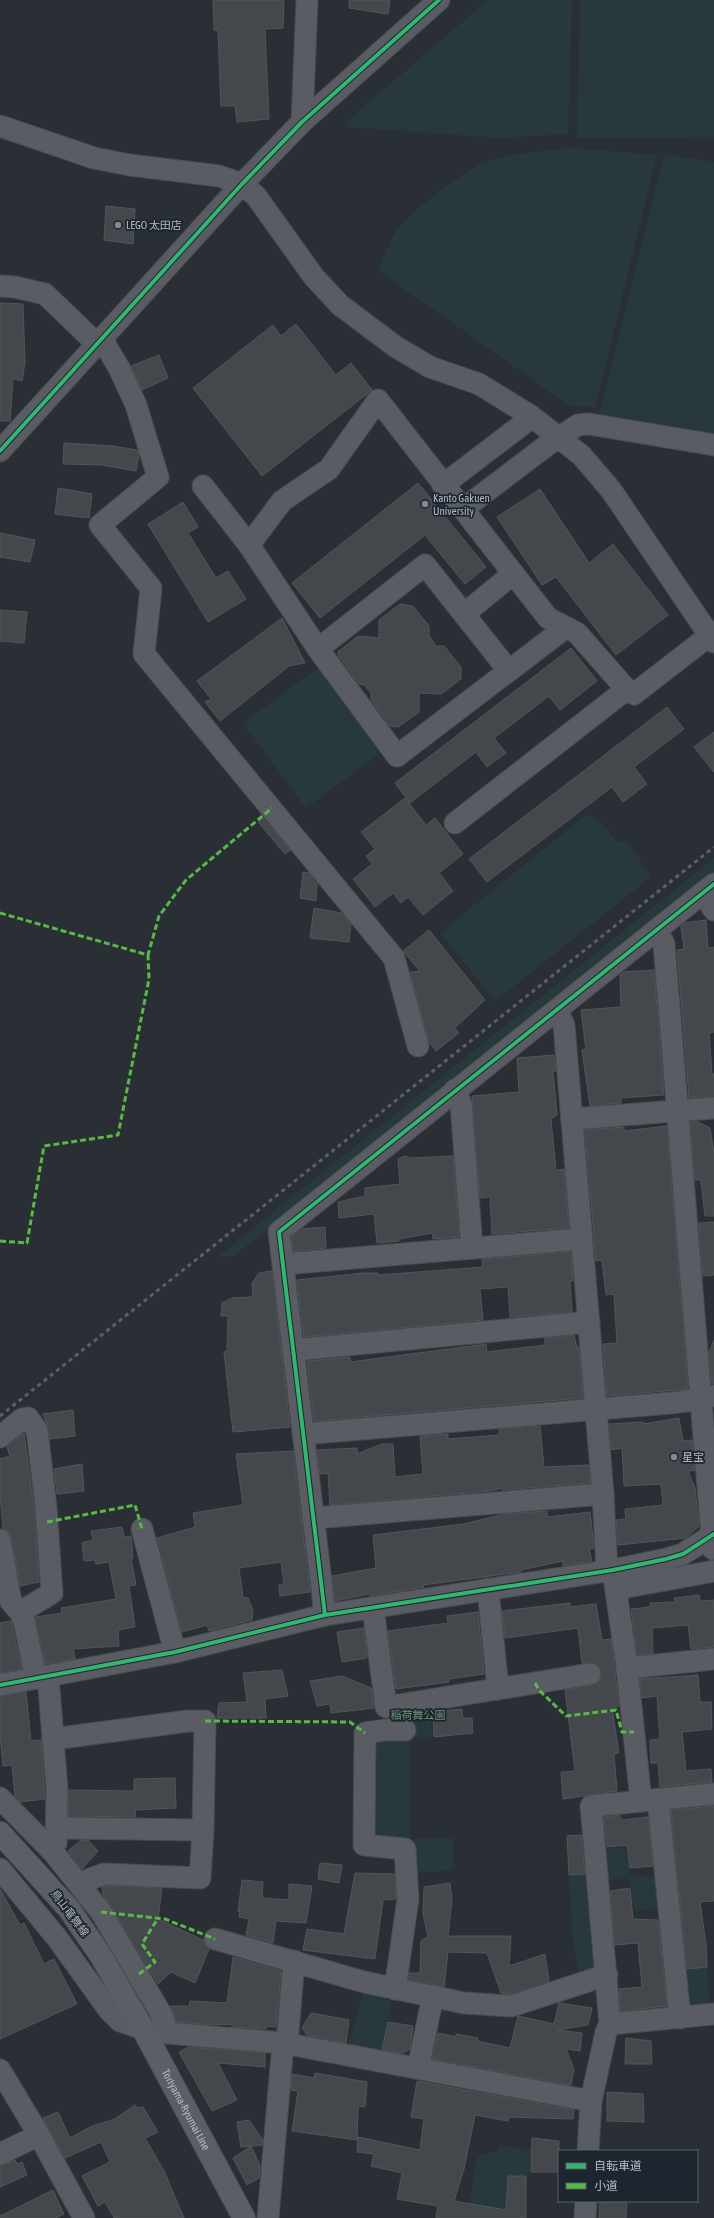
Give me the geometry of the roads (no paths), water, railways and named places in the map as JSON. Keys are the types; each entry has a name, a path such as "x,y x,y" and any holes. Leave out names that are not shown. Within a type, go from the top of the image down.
{"main road":[{"name":"Toriyama-Ryumai Line","path":"0,1833 69,1909 101,1956 143,2029 244,2218"}],"street":[{"path":"302,122 307,0"},
{"path":"0,451 242,184 302,122 438,0"},
{"path":"0,126 94,158 130,165 219,176 242,184 256,196 314,277 340,305 396,347 430,367 479,384 531,416 581,455 611,490 713,636 634,694 626,689 577,633 548,618 378,400 329,469 282,501 249,545"},
{"path":"0,286 15,287 45,294 100,342 119,368 136,405 158,478 100,524 151,588 144,654 394,958 418,1046"},
{"path":"443,485 524,424 531,416"},
{"path":"463,509 558,438 578,425 589,424 714,445"},
{"path":"203,486 249,545 318,649 397,756 565,628"},
{"path":"318,649 425,564 509,671"},
{"path":"464,614 513,574"},
{"path":"455,823 626,689"},
{"path":"325,1615 279,1232 657,930 710,896"},
{"path":"612,1576 683,1554 713,1541 707,1397 677,1111 664,944 657,930"},
{"path":"557,1010 564,1025 603,1494 612,1576 649,1800 680,2018"},
{"path":"455,1090 461,1104 472,1248"},
{"path":"572,1119 714,1108"},
{"path":"283,1264 582,1239"},
{"path":"293,1350 589,1322"},
{"path":"303,1434 707,1397"},
{"path":"0,1437 22,1419 28,1418 37,1430 45,1500 52,1593 20,1612"},
{"path":"314,1518 603,1494"},
{"path":"142,1529 176,1652"},
{"path":"0,1540 11,1602 20,1612 24,1621 42,1677 53,1739 57,1789 56,1840 53,1852"},
{"path":"0,1685 176,1652 325,1615 488,1589 612,1576 714,1571"},
{"path":"488,1589 498,1689"},
{"path":"373,1608 386,1707 395,1730 365,1733 364,1845 405,1849 408,1900 395,1989"},
{"path":"627,1668 713,1665"},
{"path":"386,1707 590,1674"},
{"path":"53,1739 188,1721 206,1721 200,1878 104,1874 79,1883"},
{"path":"588,2150 591,2101 606,2032 610,2024 607,1975 591,1806 714,1794"},
{"path":"0,1798 53,1852 101,1912 125,1949 163,2017 167,2033"},
{"path":"56,1828 203,1830"},
{"path":"0,1869 78,1965 109,2010 120,2021 143,2029 167,2033 285,2043 591,2101"},
{"path":"215,1939 364,1982 464,2003 511,2006 607,1975"},
{"path":"268,2218 294,1961"},
{"path":"418,2068 433,1996"},
{"path":"610,2024 714,2014"},
{"path":"0,2070 39,2135 84,2218"},
{"path":"0,2154 39,2135"},
{"path":"585,2218 586,2202"}],"railway":[{"path":"0,1416 714,847"}],"place":[{"name":"LEGO 太田店","path":"118,225"},
{"name":"Kanto Gakuen University","path":"425,504"},
{"name":"星宝","path":"674,1457"}],"park label":[{"name":"稲荷舞公園","path":"418,1715"}]}
